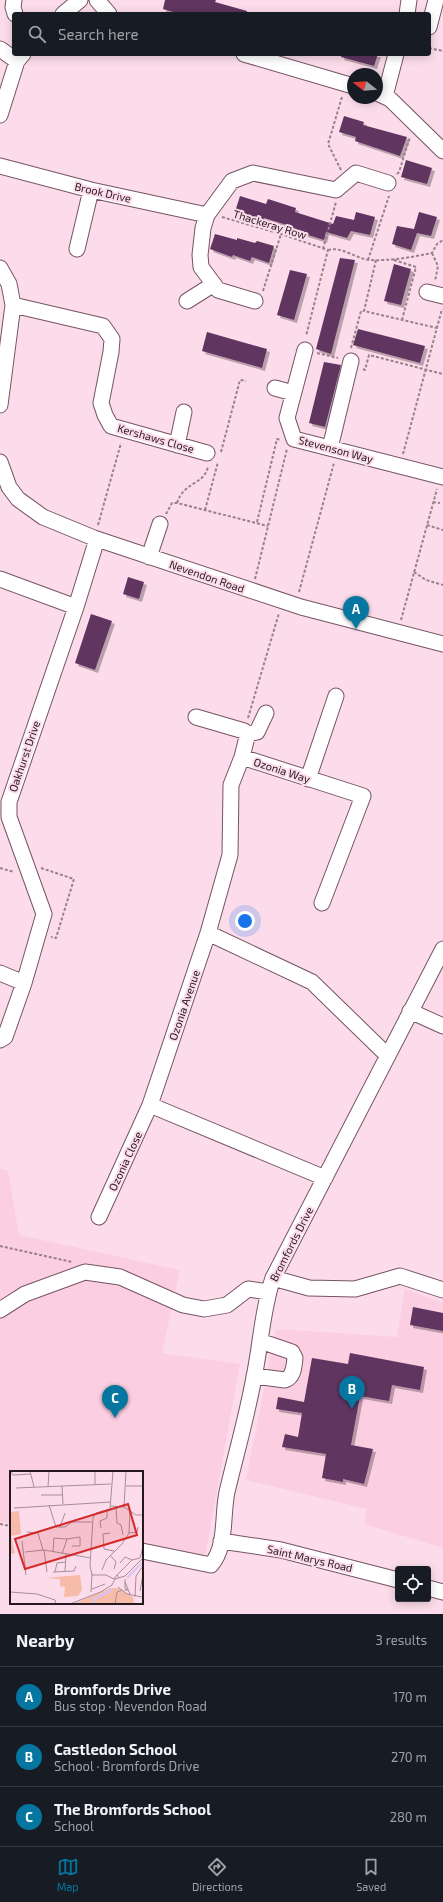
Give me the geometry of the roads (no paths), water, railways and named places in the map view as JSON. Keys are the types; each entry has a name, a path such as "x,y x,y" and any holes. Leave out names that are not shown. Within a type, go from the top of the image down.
{"street":[{"path":"14,0 13,7 14,12"},
{"path":"65,12 80,0"},
{"path":"98,0 107,12"},
{"path":"407,12 409,0"},
{"path":"431,19 436,0"},
{"path":"0,49 12,54"},
{"path":"251,56 347,84"},
{"path":"383,89 395,56"},
{"path":"0,115 20,57"},
{"path":"383,96 417,124 443,151"},
{"name":"Brook Drive","path":"0,166 91,190 207,215"},
{"path":"255,300 218,290 201,267 200,255 203,228 207,215 232,181 253,173 341,186 356,173 388,183"},
{"path":"78,249 91,190"},
{"path":"0,268 9,284 13,305 0,405"},
{"path":"188,302 214,284"},
{"name":"Kershaws Close","path":"13,305 103,326 112,339 111,352 101,403 104,415 111,426 215,456"},
{"name":"Stevenson Way","path":"304,350 287,418 291,441 334,449 399,466 440,482"},
{"path":"334,449 350,363"},
{"path":"275,388 293,393"},
{"path":"177,445 184,412"},
{"name":"Nevendon Road","path":"0,462 9,487 18,499 43,517 95,538 289,604 443,644"},
{"path":"149,557 160,524"},
{"name":"Oakhurst Drive","path":"0,1040 5,1036 24,983 44,914 9,817 8,802 76,606 95,538"},
{"path":"0,579 76,606"},
{"path":"308,779 336,696"},
{"path":"196,717 245,732 257,732 266,713"},
{"path":"242,757 245,732"},
{"name":"Ozonia Way","path":"208,933 230,855 231,785 242,757 363,796 322,903"},
{"path":"208,933 312,982 388,1056"},
{"name":"Ozonia Avenue","path":"150,1105 208,933"},
{"name":"Bromfords Drive","path":"143,1552 210,1565 217,1558 221,1541 227,1493 235,1467 254,1376 270,1285 443,949"},
{"path":"0,973 24,983"},
{"path":"410,1011 443,1026"},
{"path":"150,1105 325,1178"},
{"name":"Ozonia Close","path":"99,1217 150,1105"},
{"path":"0,1310 25,1294 85,1272 120,1277 184,1305 204,1309 227,1305 248,1289 270,1285 355,1289 400,1276 443,1290"},
{"path":"254,1376 281,1380 289,1379 292,1376 296,1358 292,1352 260,1341"},
{"name":"Saint Marys Road","path":"221,1541 281,1550 395,1579"},
{"path":"431,1589 443,1592"}],"place":[{"name":"Bromfords Drive","path":"356,629"},
{"name":"Castledon School","path":"352,1409"},
{"name":"The Bromfords School","path":"115,1418"}]}
